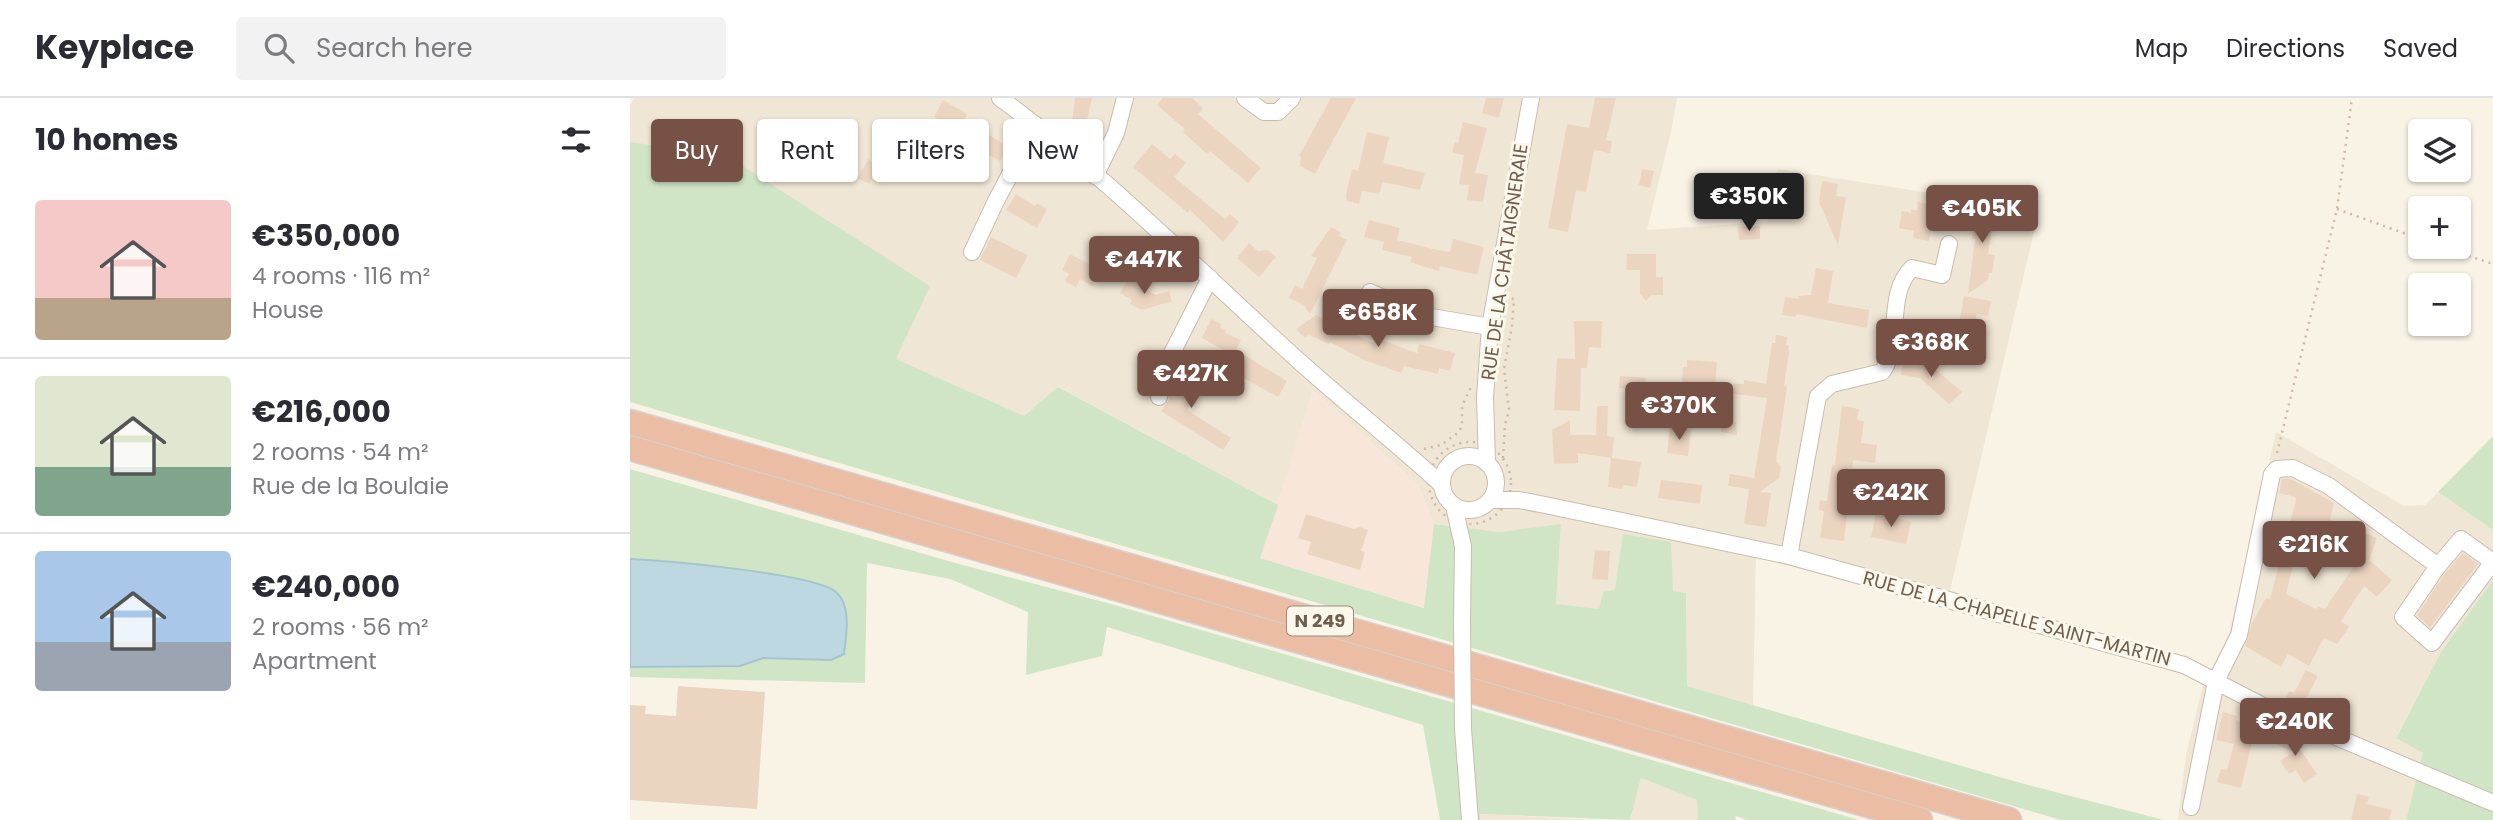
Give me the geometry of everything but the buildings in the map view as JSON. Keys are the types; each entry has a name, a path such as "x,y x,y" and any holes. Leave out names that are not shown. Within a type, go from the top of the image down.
{"highway":[{"name":"N 249","path":"630,422 2009,820"},
{"name":"N 249","path":"630,448 1920,820"}],"street":[{"path":"1000,98 1028,119"},
{"path":"1103,161 1116,133 1125,98"},
{"path":"1245,98 1264,112 1278,112 1292,98"},
{"name":"RUE DE LA CHÂTAIGNERAIE","path":"1477,448 1485,427 1490,327 1531,98"},
{"path":"972,252 1006,182"},
{"path":"1103,182 1165,235 1300,362 1407,454 1442,461 1477,448 1481,458 1495,461 1496,485 1484,504 1465,524"},
{"path":"1790,556 1818,396 1833,376 1882,372 1889,358 1901,278 1912,268 1944,283 1949,244"},
{"path":"1159,397 1168,361 1210,278"},
{"path":"1370,292 1420,315 1490,327"},
{"path":"1441,485 1445,469 1442,461"},
{"path":"1442,461 1441,485 1465,524 1463,729 1470,820"},
{"path":"2191,807 2216,681 2239,635 2272,474 2277,469 2293,468 2329,486 2438,566"},
{"path":"1496,478 1512,497"},
{"name":"RUE DE LA CHAPELLE SAINT-MARTIN","path":"1484,504 1512,497 1790,556 2184,664 2289,717 2493,803"},
{"path":"1454,506 1470,510 1484,504"},
{"path":"2461,539 2493,562 2432,643 2403,617 2438,566 2461,539"}],"path":[{"path":"2272,474 2337,209 2352,98"},
{"path":"2337,209 2408,235"},
{"path":"2471,257 2493,264"},
{"path":"1495,461 1509,410 1504,369 1511,337 1514,299 1496,296"},
{"path":"1407,454 1441,444 1459,432 1462,425 1462,407 1474,381"},
{"path":"1442,461 1469,442 1511,476 1512,497 1487,521 1465,524 1445,517 1433,503 1428,489 1442,461 1448,440"}],"shaded area":[{"path":"634,98 1677,98 1647,230 1767,222 1778,169 2039,210 1946,608 1756,557 1753,706 1687,686 1686,593 1615,590 1600,609 1556,605 1561,525 1500,532 1434,524 1418,485 1313,390 1278,505 1059,387 1024,416 896,359 929,286 713,182 743,182 743,119 651,119 651,152 630,142 630,106"},
{"path":"1313,390 1418,485 1434,524 1425,608 1260,558"},
{"path":"2276,432 2404,506 2425,505 2438,492 2493,530 2493,580 2441,652 2396,737 2423,753 2406,820 2178,820 2186,755 2203,685 2229,634"},
{"path":"1641,778 1697,800 1698,820 1630,820"},
{"path":"1479,814 1600,820 1480,820"}],"green space":[{"path":"630,142 651,145 651,182 743,182 743,166 757,175 757,182 768,182 930,286 896,359 1024,416 1058,387 1278,505 1260,558 1424,608 1434,524 1500,532 1561,524 1556,604 1599,609 1603,592 1615,590 1623,534 1671,542 1673,591 1686,593 1687,686 2017,782 2164,820 2061,820 630,402"},
{"path":"2493,436 2493,530 2438,492"},
{"path":"630,469 959,564 1111,604 1859,820 1747,820 1736,816 1735,820 1698,820 1697,800 1641,778 1630,820 1480,814 1480,820 1440,820 1423,725 1107,627 1102,656 1026,675 1028,612 950,579 867,563 865,683 630,677 630,667 739,666 763,658 789,657 831,660 821,584 765,573 630,559"},
{"path":"2493,580 2493,820 2406,820 2423,753 2396,738 2441,652"}],"water":[{"path":"630,559 738,569 823,585 836,592 844,605 847,630 844,654 831,660 763,658 740,666 630,667"}]}
